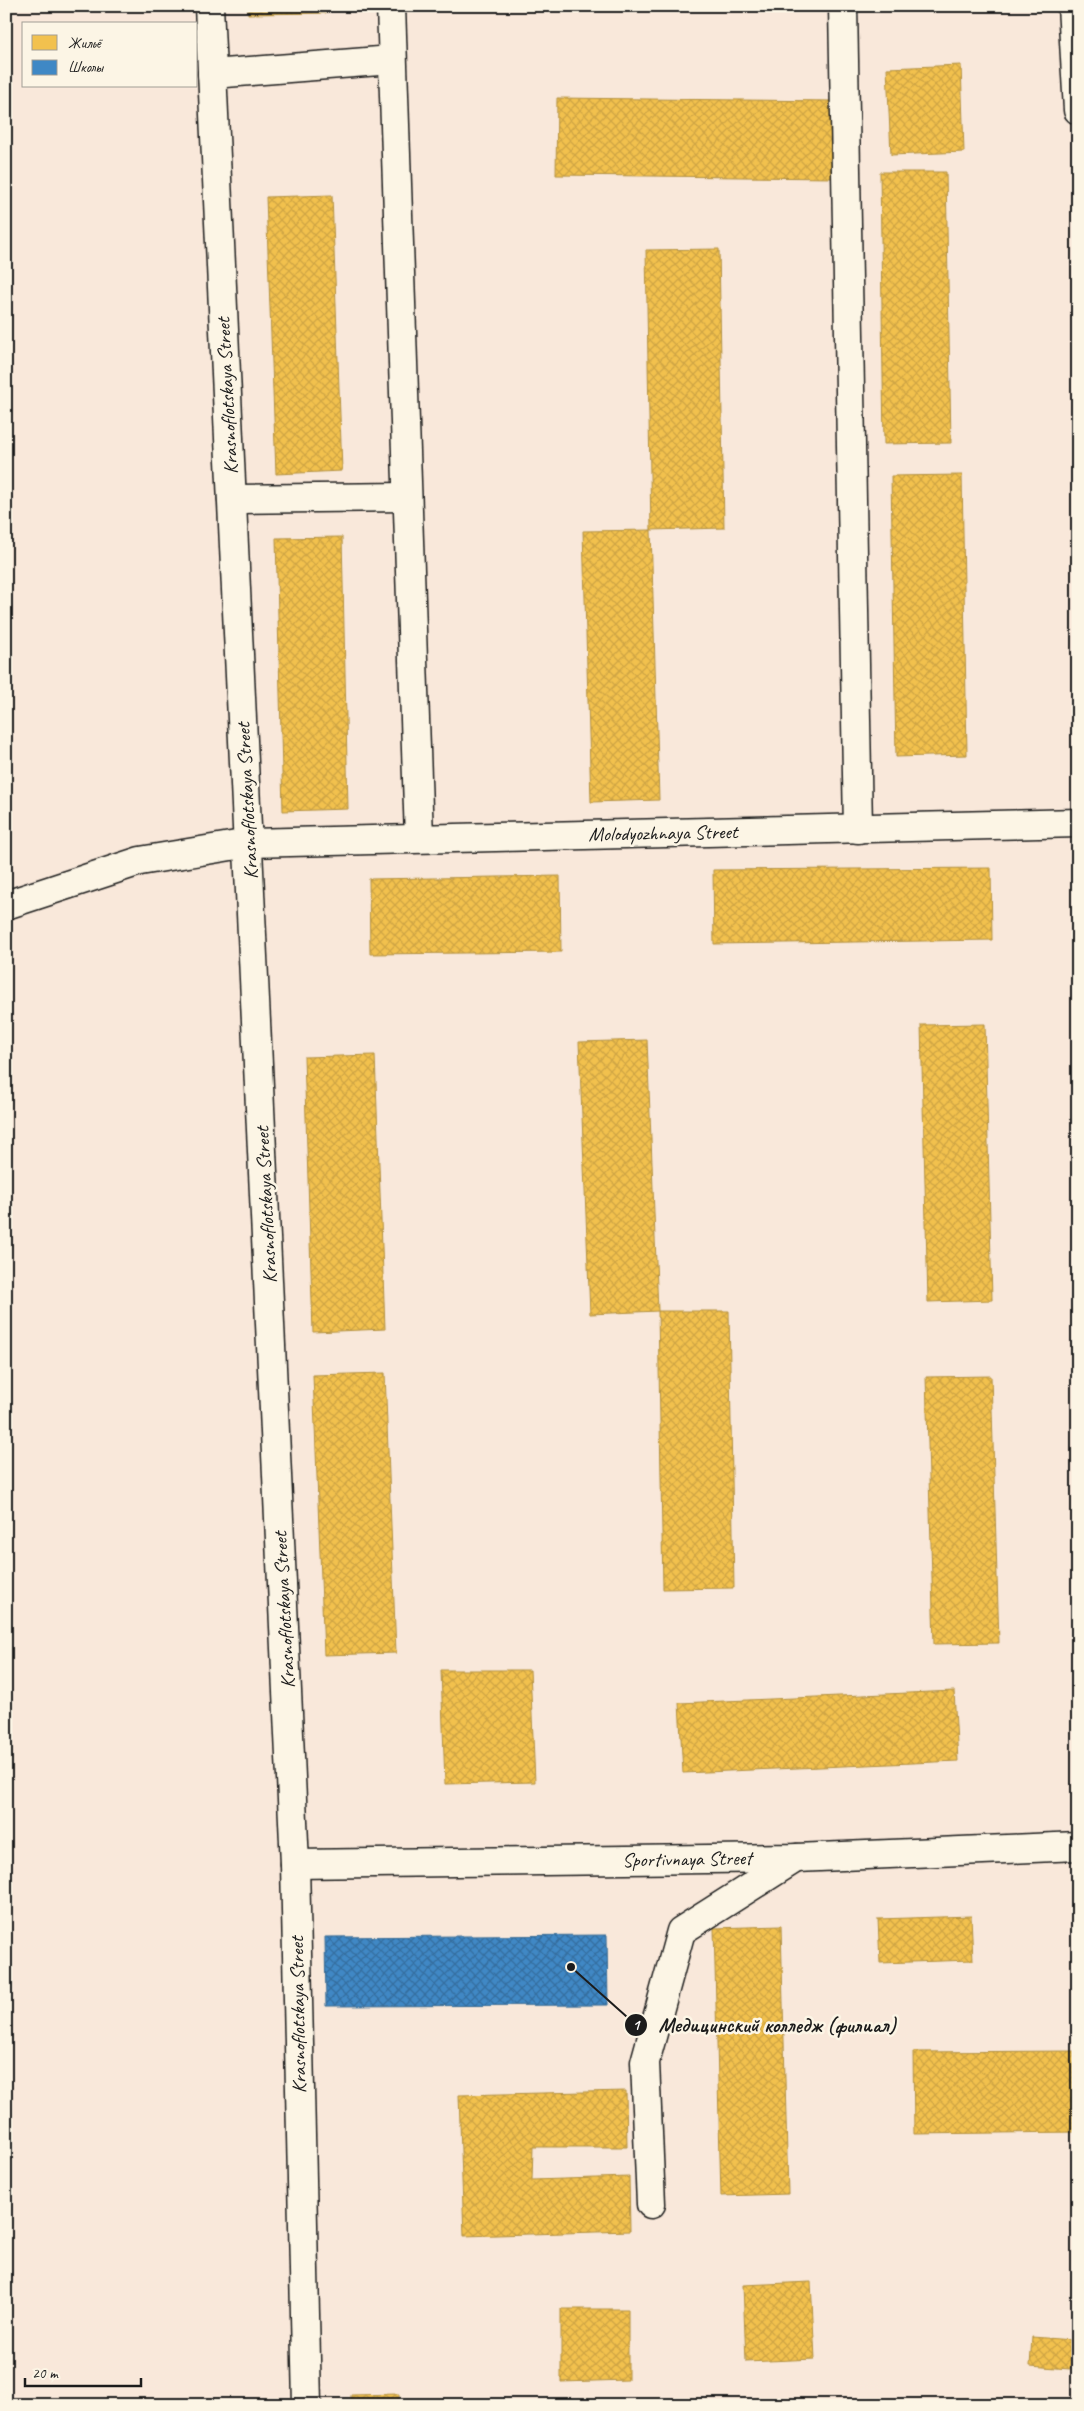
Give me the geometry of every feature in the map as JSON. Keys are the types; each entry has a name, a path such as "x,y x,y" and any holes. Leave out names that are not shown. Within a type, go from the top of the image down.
{"street":[{"name":"Krasnoflotskaya Street","path":"209,6 295,1864 307,2405"},
{"path":"391,6 419,838"},
{"path":"843,6 858,829"},
{"path":"1072,6 1078,110"},
{"path":"212,74 392,60"},
{"path":"232,499 407,497"},
{"name":"Molodyozhnaya Street","path":"6,905 140,862 249,842 1078,823"},
{"name":"Sportivnaya Street","path":"295,1864 796,1858 1078,1846"},
{"path":"651,2204 645,2062 682,1931 796,1858"}],"building: Жильё":[{"path":"248,6 326,6 326,13 248,14"},
{"path":"961,65 964,152 891,155 887,68"},
{"path":"557,98 834,101 833,178 556,175"},
{"path":"880,172 946,172 951,443 884,444"},
{"path":"332,195 342,471 276,474 266,197"},
{"path":"719,249 724,528 651,530 646,250"},
{"path":"962,475 967,755 896,757 891,476"},
{"path":"651,530 659,800 591,802 583,531"},
{"path":"342,537 348,809 283,811 276,538"},
{"path":"991,868 992,940 714,944 713,870"},
{"path":"560,876 561,952 370,954 369,879"},
{"path":"985,1024 992,1300 928,1302 921,1025"},
{"path":"647,1040 658,1311 590,1314 579,1042"},
{"path":"375,1055 385,1329 313,1332 304,1057"},
{"path":"658,1311 729,1311 734,1588 663,1589"},
{"path":"385,1373 396,1653 324,1655 313,1375"},
{"path":"991,1376 999,1643 934,1644 926,1377"},
{"path":"441,1670 530,1670 535,1782 445,1784"},
{"path":"954,1691 958,1761 683,1773 679,1703"},
{"path":"971,1916 973,1960 880,1963 878,1919"},
{"path":"781,1926 788,2194 721,2196 714,1928"},
{"path":"1078,2051 1078,2132 914,2134 913,2052"},
{"path":"626,2091 627,2147 533,2147 532,2180 629,2177 630,2231 464,2236 459,2095"},
{"path":"811,2282 815,2359 746,2362 743,2285"},
{"path":"561,2309 628,2309 628,2380 561,2382"},
{"path":"1032,2337 1072,2340 1070,2369 1030,2366"},
{"path":"399,2394 399,2405 351,2405 351,2395"}],"building: Школы":[{"path":"607,1935 608,2005 326,2006 325,1937"}],"place":[{"name":"Медицинский колледж (филиал)","path":"571,1967"}]}
